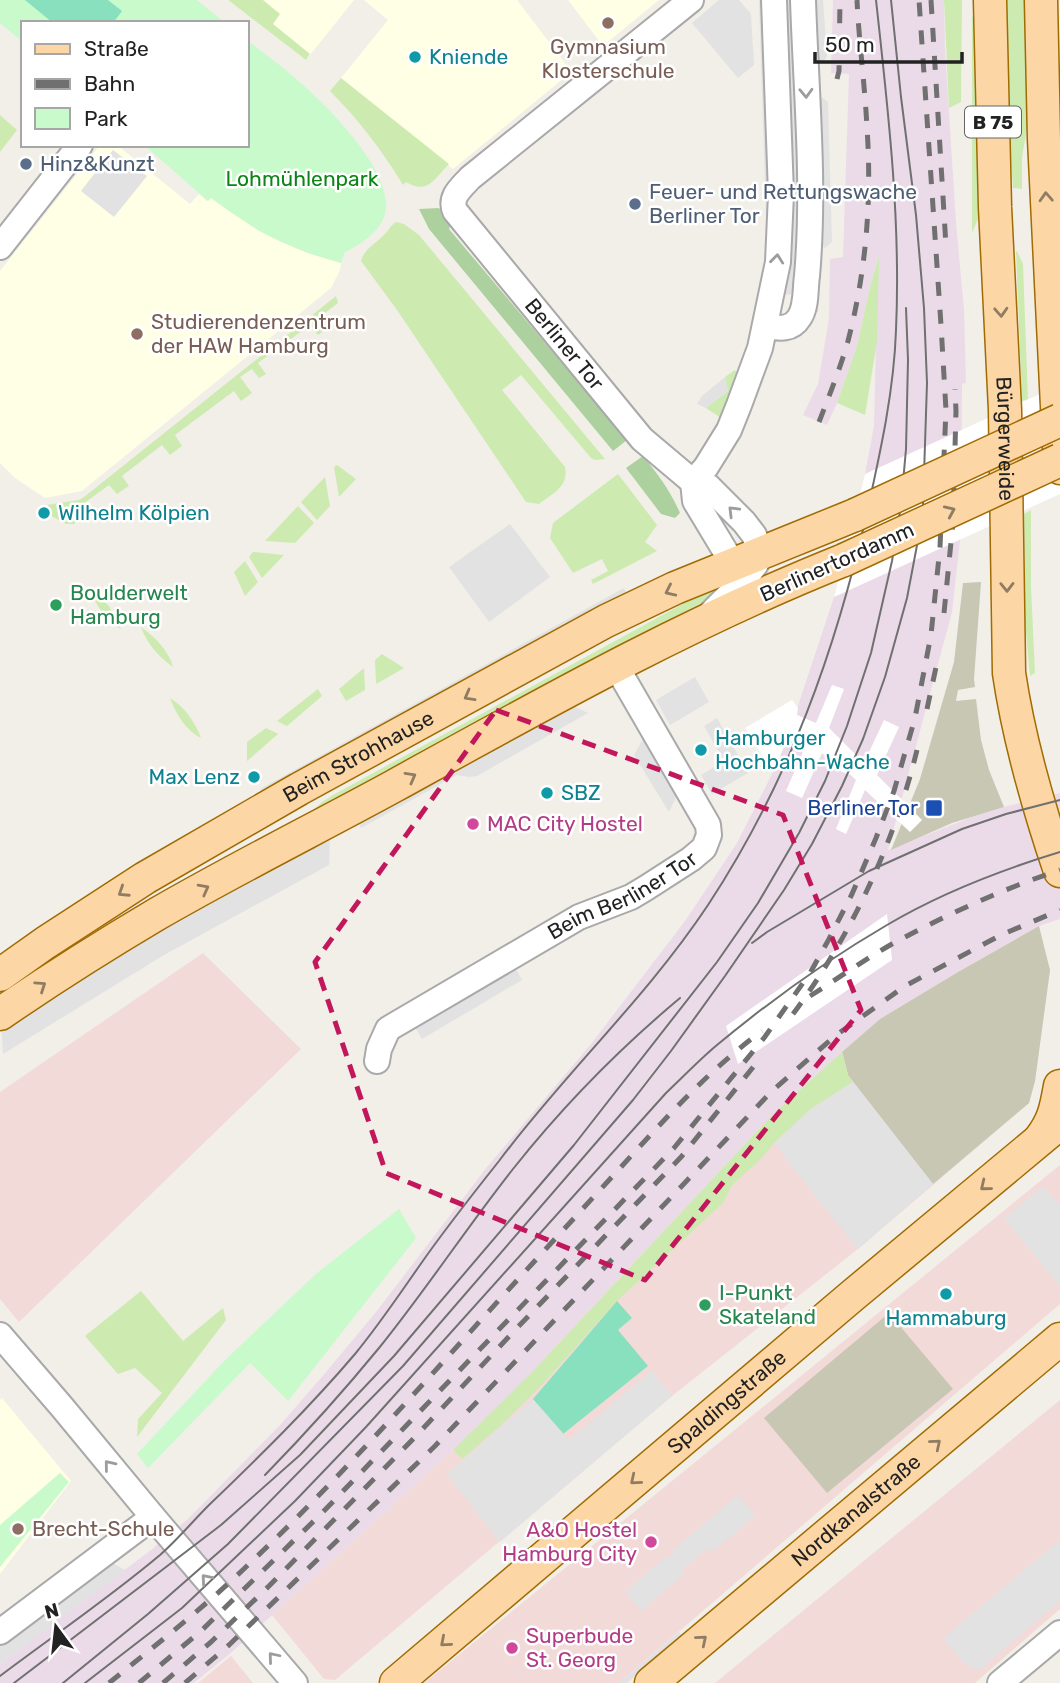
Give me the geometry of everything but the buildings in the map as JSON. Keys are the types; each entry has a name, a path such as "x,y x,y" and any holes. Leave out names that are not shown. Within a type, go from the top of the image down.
{"main road":[{"name":"Bürgerweide","path":"990,0 995,208 1005,410 1009,673 1029,772 1060,871"},
{"name":"B 75","path":"1041,0 1044,139 1060,468"},
{"name":"Berlinertordamm","path":"747,564 1060,420"},
{"name":"Berlinertordamm","path":"616,666 807,574 844,560 1060,460"},
{"name":"Beim Strohhause","path":"0,975 145,878 299,789 606,621 675,588 747,564"},
{"name":"Beim Strohhause","path":"0,1014 82,959 160,912 616,666"},
{"path":"1049,1133 1060,1086"},
{"name":"Spaldingstraße","path":"396,1683 852,1296 1049,1133"},
{"name":"Nordkanalstraße","path":"651,1683 1060,1339"}],"street":[{"name":"Berliner Tor","path":"691,0 470,178 455,194 453,203 455,211 642,439 693,482"},
{"path":"774,0 780,166 778,262 765,326 729,430 706,467 693,482 695,501 747,564 766,578 807,574"},
{"path":"765,326 780,328 792,325 799,318 804,303 811,202 803,0"},
{"path":"0,247 77,147"},
{"path":"700,624 747,564"},
{"name":"Beim Berliner Tor","path":"377,1061 388,1029 579,917 632,897 691,859 706,845 708,825 616,666"},
{"path":"0,1335 295,1683"},
{"path":"0,1632 153,1517"},
{"path":"1000,1683 1060,1633"}],"highlighted area":[{"path":"496,710 783,815 861,1010 645,1280 386,1173 315,962"}],"shaded area":[{"path":"228,0 354,0 306,60"},
{"path":"364,0 517,0 565,63 564,78 453,169 341,78 388,20"},
{"name":"Gymnasium Klosterschule","path":"568,0 659,0 603,46"},
{"path":"719,0 739,0 751,14 754,65 738,78 692,23"},
{"path":"759,0 823,0 827,56 819,64 820,96 828,102 832,242 825,248 820,245 818,312 797,311 798,292 786,295 782,289 762,282 767,248"},
{"path":"833,0 944,0 956,223 964,310 966,383 962,384 961,532 952,612 888,850 972,817 1060,793 1060,919 1039,926 880,1019 842,1052 776,1111 533,1371 453,1450 233,1651 194,1683 0,1683 0,1664 188,1519 281,1424 326,1372 376,1312 487,1167 591,1044 685,921 737,843 776,766 834,597 865,474 874,426 878,259 857,346 827,425 803,415 818,384 829,318 830,259 843,257 849,74 831,73"},
{"name":"Studierendenzentrum der HAW Hamburg","path":"98,147 119,147 190,204 199,194 207,201 211,198 259,231 307,253 341,263 331,288 82,491 45,498 15,478 0,463 0,271"},
{"path":"113,150 147,176 114,217 81,191"},
{"path":"725,377 728,391 706,408 697,404 702,396"},
{"path":"510,524 550,577 489,622 449,567"},
{"path":"981,582 975,687 958,690 956,701 976,699 981,740 989,770 1004,807 952,823 891,850 920,779 954,662 963,583"},
{"path":"624,588 628,598 266,799 260,789"},
{"path":"695,677 709,702 670,725 656,700"},
{"path":"571,705 588,713 477,776 457,775 361,828 357,821 453,768 456,772 454,767"},
{"path":"717,718 748,773 712,794 701,775 724,761 704,726"},
{"path":"644,737 678,793 669,812 634,755"},
{"path":"330,833 329,865 164,955 3,1054 1,1023 64,982"},
{"path":"1039,926 1050,970 1035,1081 1029,1103 933,1184 848,1075 842,1052 880,1019"},
{"path":"203,953 301,1049 19,1322 0,1299 0,1092"},
{"path":"509,957 522,980 422,1039 409,1017"},
{"path":"1050,970 1035,1081 1029,1103 858,1249 672,1396 335,1680 324,1679 272,1615 453,1450 533,1371 777,1111"},
{"path":"853,1082 933,1184 858,1249 775,1142 812,1108"},
{"path":"1060,1165 1060,1304 619,1683 424,1683"},
{"path":"1043,1186 1060,1206 1060,1286 1004,1218"},
{"path":"889,1313 953,1389 827,1493 764,1418"},
{"path":"652,1371 672,1396 500,1542 447,1474 533,1399 569,1440"},
{"name":"Brecht-Schule","path":"2,1398 71,1481 0,1574 0,1400"},
{"path":"1060,1400 1060,1609 975,1683 715,1683"},
{"path":"738,1495 756,1515 712,1552 708,1548 682,1570 684,1574 641,1611 625,1592 667,1556 670,1558 674,1555 671,1552"},
{"path":"1060,1540 1060,1601 979,1670 964,1663 943,1638"},
{"path":"111,1562 125,1570 0,1664 0,1645"},
{"path":"679,1632 682,1636 627,1683 619,1683"},
{"path":"231,1656 253,1683 198,1683"}],"green space":[{"path":"0,0 197,0 223,21 21,21 21,40 0,23"},
{"path":"25,0 108,0 122,11 114,21 51,21"},
{"path":"228,0 263,0 280,14 273,24 310,54 306,60"},
{"path":"944,0 962,0 961,102 949,108"},
{"path":"1006,0 1024,0 1030,111 1022,157 1022,189 1013,188 1008,116"},
{"path":"975,16 983,207 972,233 972,17"},
{"name":"Lohmühlenpark","path":"248,41 289,72 344,126 372,164 386,201 381,223 368,238 345,252 341,263 278,240 258,230 211,198 208,201 146,147 248,147"},
{"path":"341,78 449,164 435,180 420,187 406,182 403,185 369,135 330,91"},
{"path":"0,115 17,130 0,152"},
{"path":"439,208 451,224 449,229 627,440 613,451 429,229 419,209"},
{"path":"396,222 404,224 419,235 605,459 591,458 521,375 502,390 565,467 566,474 562,485 539,504 526,502 361,261 367,250"},
{"path":"1016,252 1023,264 1028,399 1022,401"},
{"path":"879,256 877,342 865,415 837,403 857,346"},
{"path":"336,296 338,303 321,316 329,327 318,335 310,325 258,363 266,374 259,378 252,369 240,377 252,393 241,401 234,391 175,435 182,446 170,455 162,445 122,476 129,486 117,494 109,485 72,512 78,521 74,524 66,524 40,506 84,497"},
{"path":"735,370 737,373 721,418 706,408 728,391 725,377"},
{"path":"643,456 664,483 676,505 680,513 675,518 661,514 626,468"},
{"path":"337,465 356,479 339,497 334,467"},
{"path":"618,474 657,525 645,542 657,551 593,584 591,580 608,571 602,559 573,573 550,538 553,523"},
{"path":"325,477 330,506 317,520 301,502"},
{"path":"298,506 314,523 295,543 265,541"},
{"path":"1031,510 1035,673 1030,676 1025,622 1024,514"},
{"path":"253,552 284,555 262,578 249,557"},
{"path":"245,561 258,582 245,596 234,572"},
{"path":"90,588 109,606 121,629 102,612"},
{"path":"710,589 716,592 714,596 309,814 333,795"},
{"path":"141,627 161,645 173,667 154,650"},
{"path":"382,654 404,668 376,684 375,660"},
{"path":"364,668 365,690 346,701 339,689"},
{"path":"318,689 322,696 287,726 277,721"},
{"path":"170,698 189,715 201,738 182,721"},
{"path":"266,728 278,734 247,761 247,742"},
{"path":"842,1052 848,1075 853,1082 812,1108 775,1142 759,1161 732,1185 723,1203 617,1301 542,1385 462,1459 453,1450 533,1371 776,1111"},
{"path":"399,1209 416,1238 288,1401 250,1363 148,1468 137,1454 224,1361 317,1273"},
{"path":"141,1291 183,1341 223,1308 226,1320 137,1437 138,1419 162,1393 135,1368 118,1374 85,1336"},
{"path":"617,1301 632,1318 618,1330 648,1366 563,1434 484,1445 533,1399"},
{"path":"60,1473 69,1482 0,1567 0,1525"}],"pier":[{"path":"1060,385 1060,494 834,597 865,474"},
{"path":"832,685 844,689 829,728 864,763 884,720 899,727 877,775 922,820 910,832 865,790 846,834 836,829 856,780 842,772 822,753 802,798 786,791 805,747 787,739 776,766 766,762 745,728 792,700 798,708 797,715 816,723"},
{"path":"887,914 892,960 738,1064 726,1026"}],"tram line":[{"path":"0,1676 160,1555 338,1374 524,1129 684,939 708,905 763,811 806,714 841,613 868,508 890,397 895,352 897,247 876,0"},
{"path":"63,1683 228,1544 403,1366 633,1100 671,1051 784,890 842,786 863,739 885,677 907,598 923,505 927,383 924,308 891,0"},
{"path":"14,1683 221,1525 300,1455 394,1356 574,1145 717,962 758,903 799,833 825,781 847,726 871,653 892,561 901,505 906,449 906,308"},
{"path":"752,943 869,871 962,829 1060,800"},
{"path":"85,1683 182,1608 295,1501 366,1427 666,1093 717,1045 821,967 908,913 972,883 1060,852"},
{"path":"265,1475 324,1413 379,1348 496,1191 552,1123 635,1037 680,998"}],"railway":[{"path":"837,79 840,0"},
{"path":"819,422 848,341 866,236 868,155 857,0"},
{"path":"139,1683 201,1631 320,1515 674,1148 764,1038 810,973 852,894 894,791 915,718 931,635 940,547 946,410 919,0"},
{"path":"931,0 946,246"},
{"path":"944,613 953,522 955,389"},
{"path":"927,709 938,658"},
{"path":"793,1014 834,953 868,888 896,820 917,750"},
{"path":"810,996 882,950 933,923 996,894 1060,870"},
{"path":"185,1683 229,1645 435,1446 772,1091 835,1036 905,986 1001,935 1060,910"},
{"path":"109,1683 216,1594 287,1527 394,1416 678,1105 727,1059 762,1031"},
{"path":"163,1683 211,1642 269,1586 417,1435 682,1156 762,1056"}],"place":[{"name":"Gymnasium Klosterschule","path":"608,23"},
{"name":"Kniende","path":"415,57"},
{"name":"Hinz&Kunzt","path":"26,164"},
{"name":"Feuer- und Rettungswache Berliner Tor","path":"635,204"},
{"name":"Studierendenzentrum der HAW Hamburg","path":"137,334"},
{"name":"Wilhelm Kölpien","path":"44,513"},
{"name":"Boulderwelt Hamburg","path":"56,605"},
{"name":"Hamburger Hochbahn-Wache","path":"701,750"},
{"name":"Max Lenz","path":"254,777"},
{"name":"SBZ","path":"547,793"},
{"name":"Berliner Tor","path":"934,808"},
{"name":"MAC City Hostel","path":"473,824"},
{"name":"Hammaburg","path":"946,1294"},
{"name":"I-Punkt Skateland","path":"705,1305"},
{"name":"Brecht-Schule","path":"18,1529"},
{"name":"A&O Hostel Hamburg City","path":"651,1542"},
{"name":"Superbude St. Georg","path":"512,1648"}]}
